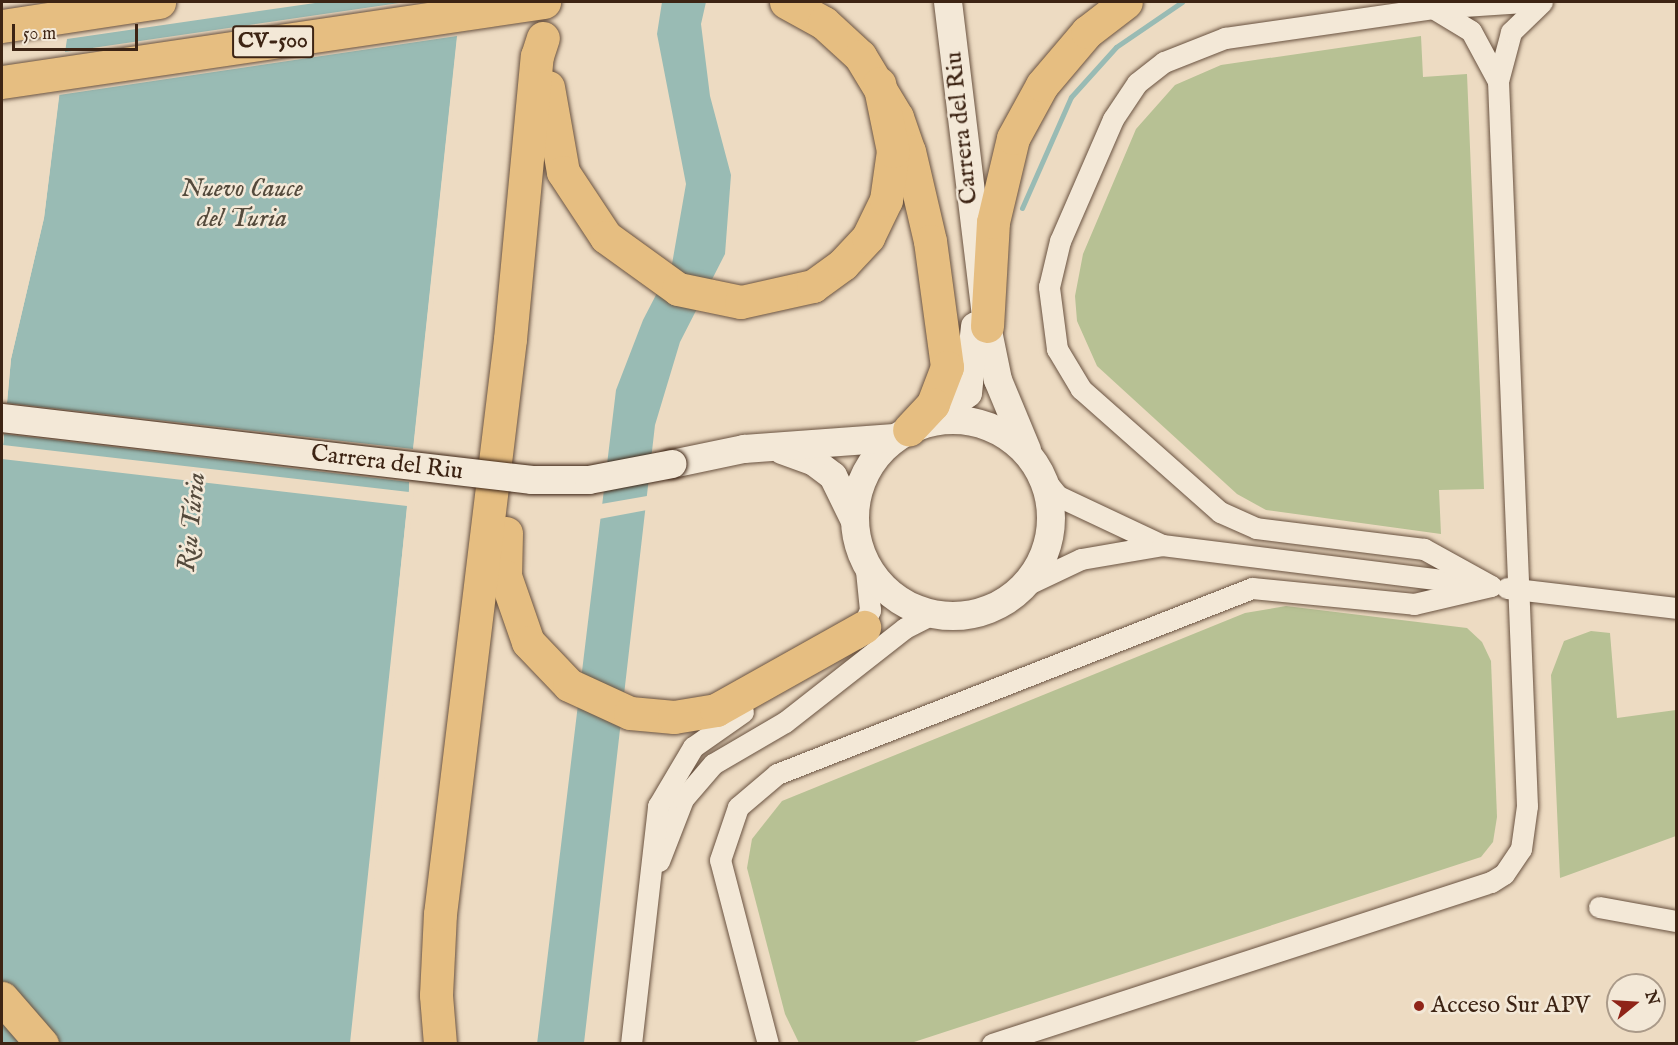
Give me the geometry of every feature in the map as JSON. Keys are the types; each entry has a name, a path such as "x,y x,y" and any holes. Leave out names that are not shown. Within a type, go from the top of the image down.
{"highway":[{"path":"2,26 159,2"},
{"path":"786,2 837,33 879,83 897,117 920,192 946,355 940,393 910,430"},
{"path":"987,326 994,213 1013,138 1041,85 1087,32 1126,2"},
{"path":"544,21 548,109 563,172 600,230 647,272 686,292 722,301 776,298 813,286 843,264 868,237 886,200 893,151 879,83"},
{"path":"440,1044 436,954 510,339 528,140 544,21"},
{"name":"CV-500","path":"2,82 544,21"},
{"path":"528,140 528,355 505,576 528,642 557,675 600,703 643,716 688,716 730,704 864,627"},
{"path":"2,998 42,1044"}],"street":[{"name":"Carrera del Riu","path":"948,2 976,255 987,326 998,380 1036,467"},
{"path":"1491,586 1424,549 1256,528 1220,512 1081,389 1057,349 1049,306 1060,240 1113,119 1149,72 1184,51 1225,39 1433,8 1524,2"},
{"path":"992,1044 1504,874 1521,849 1526,823 1519,589 1498,81 1511,32 1542,2"},
{"path":"1433,8 1471,30 1498,81"},
{"name":"Carrera del Riu","path":"2,418 532,480 589,480 771,447 910,430 962,400 973,377 976,255"},
{"path":"855,523 869,466 910,430 947,419 987,425 1036,467 1058,496 1162,545"},
{"path":"631,1044 658,806 681,761 719,726 839,656 864,627 871,597 866,561 841,486 824,467 771,447"},
{"path":"1023,586 1036,569 1050,531 1036,467"},
{"path":"649,896 675,814 713,764 785,722 905,628 933,614 972,614 1023,586 1082,558 1162,545 1677,608"},
{"path":"866,561 886,590 933,614"},
{"path":"768,1044 720,860 738,807 777,774 1252,588 1414,604 1491,586"},
{"path":"1599,908 1677,921"}],"green space":[{"path":"1421,36 1423,77 1467,74 1484,489 1439,490 1441,534 1266,510 1237,494 1097,366 1077,321 1075,296 1083,254 1136,129 1175,85 1221,65"},
{"path":"1286,606 1467,628 1482,642 1491,661 1497,817 1493,842 1481,857 911,1043 799,1043 785,1014 747,868 752,839 782,801 1245,613"},
{"path":"1591,631 1610,633 1617,718 1676,710 1676,836 1560,878 1551,675 1564,641"}],"water":[{"name":"Nuevo Cauce del Turia","path":"71,2 461,2 350,1043 2,1044 2,457 11,359 44,218"},
{"path":"662,2 706,2 701,24 710,96 731,175 725,254 680,342 655,425 584,1043 537,1044 616,390 643,320 672,264 686,184 657,34"}],"pier":[{"path":"68,2 322,2 67,39 65,52 406,2 464,2 373,892 353,1044 407,506 2,459 8,359 41,218","holes":["457,36 413,449 7,403 11,359 44,218 59,95","4,434 409,482 409,492 3,445"]},
{"path":"647,496 647,510 599,519 601,504"}],"waterway":[{"path":"1022,208 1071,97 1116,47 1182,2"}],"place":[{"name":"Acceso Sur APV","path":"1419,1006"}],"water label":[{"name":"Riu Túria","path":"192,522"}]}
